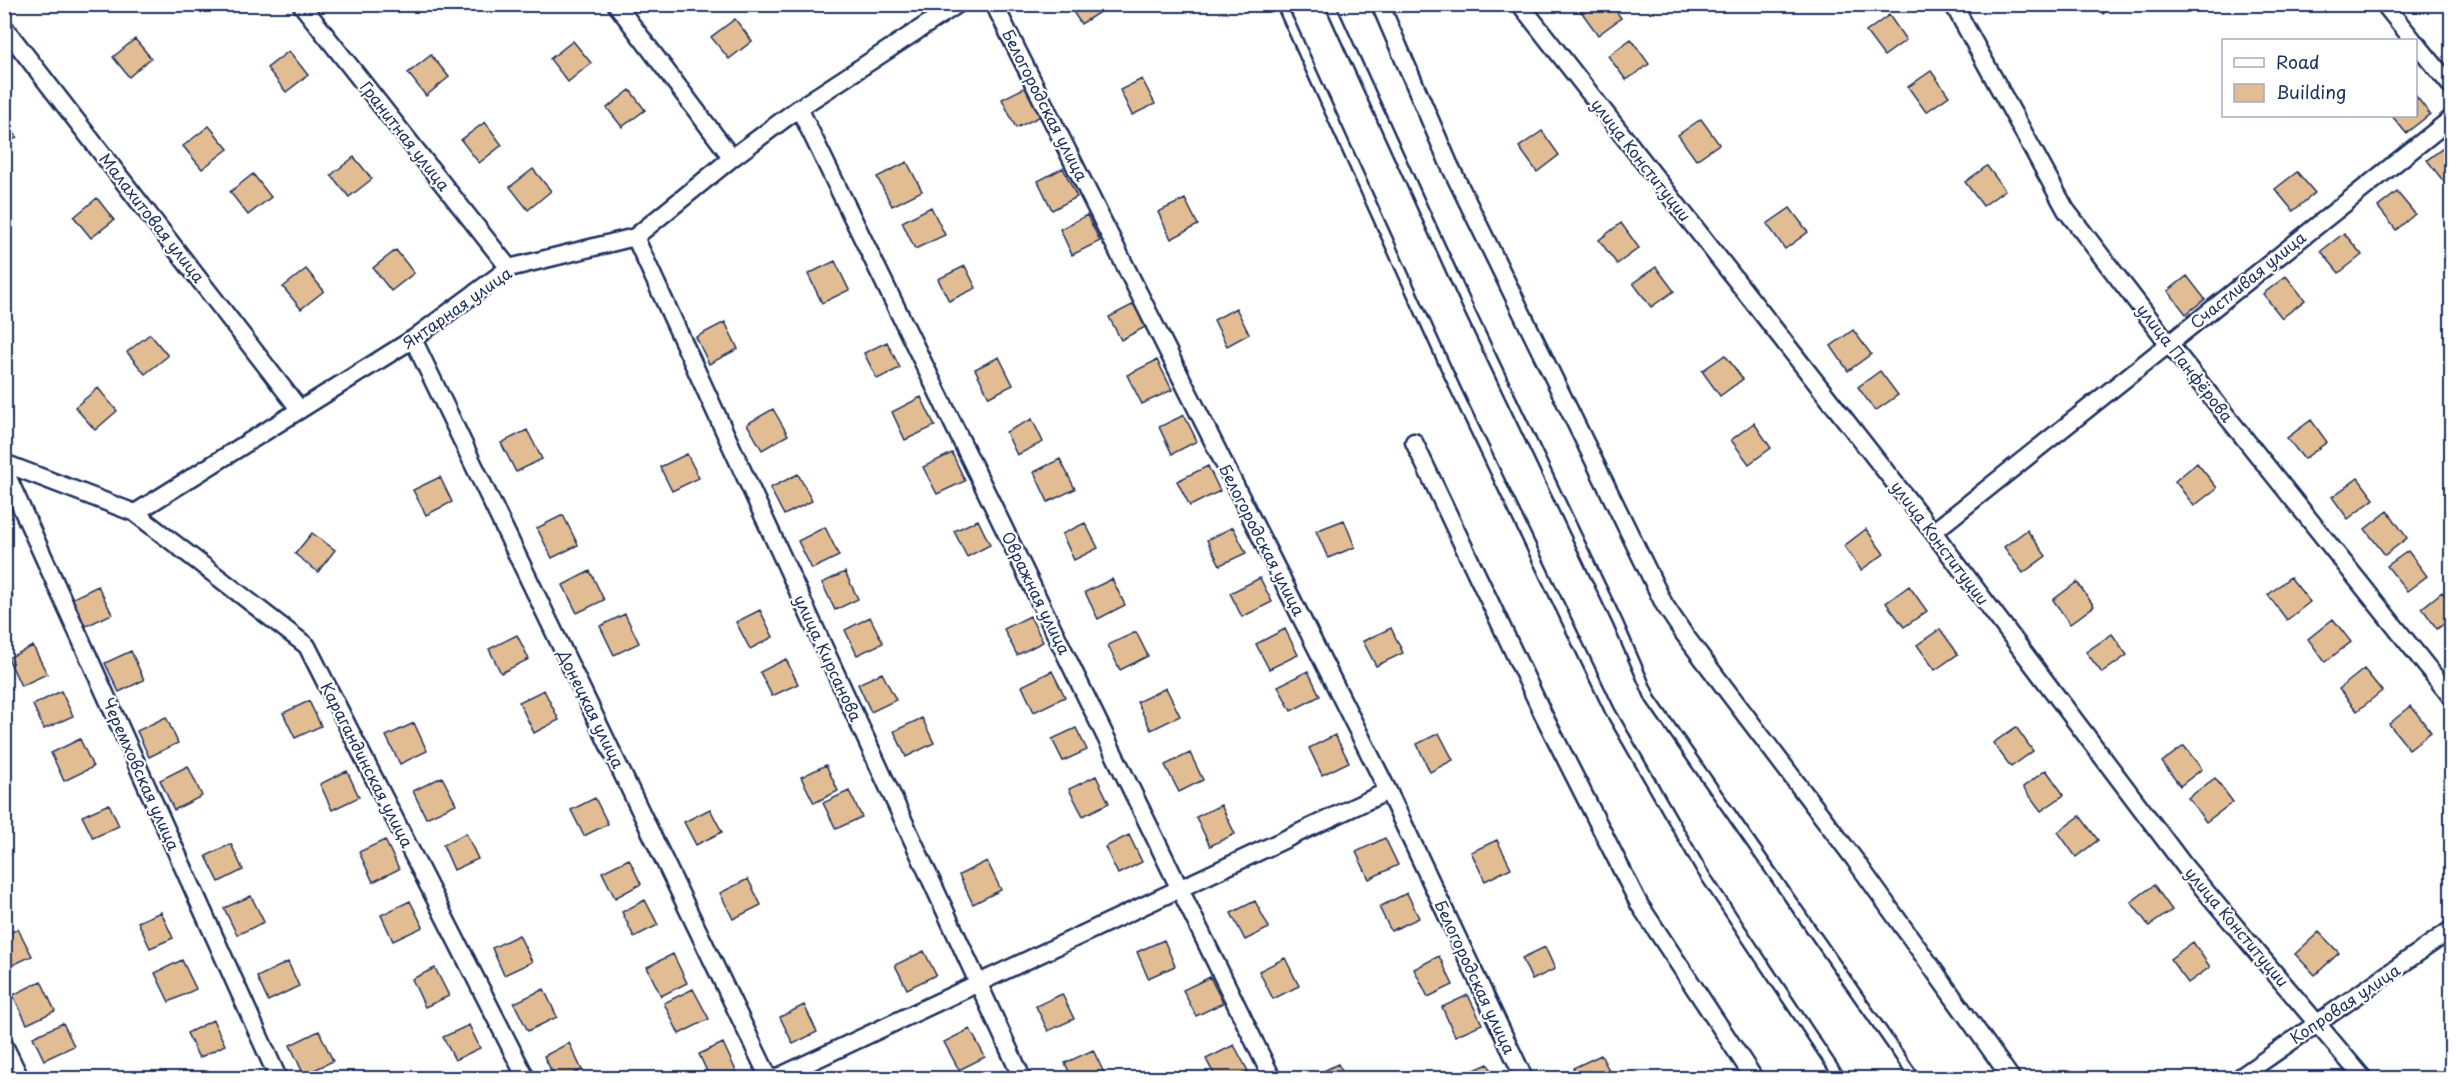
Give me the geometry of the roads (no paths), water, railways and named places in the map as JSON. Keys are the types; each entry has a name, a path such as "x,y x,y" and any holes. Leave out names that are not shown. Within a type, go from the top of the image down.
{"street":[{"name":"Гранитная улица","path":"301,4 509,268"},
{"path":"616,4 732,158"},
{"name":"Янтарная улица","path":"135,513 413,339 509,268 635,237 732,158 799,108 939,9 958,4"},
{"name":"Белогородская улица","path":"994,4 1388,791 1524,1078"},
{"path":"1380,4 1449,164 1664,604 1684,634 1855,860 2011,1078"},
{"name":"улица Конституции","path":"1520,4 1933,532 2186,868 2363,1078"},
{"name":"улица Панфёрова","path":"1953,4 2066,210 2169,344 2451,698"},
{"path":"2384,4 2412,39"},
{"name":"Малахитовая улица","path":"4,27 300,410"},
{"path":"2417,46 2451,87"},
{"name":"Овражная улица","path":"799,108 1272,1078"},
{"name":"Счастливая улица","path":"1933,532 2451,118"},
{"name":"улица Кирсанова","path":"635,237 1022,1078"},
{"name":"Донецкая улица","path":"413,339 768,1078"},
{"path":"1414,442 1544,716 1639,904 1754,1078"},
{"path":"4,463 135,513"},
{"name":"Черемховская улица","path":"4,469 278,1078"},
{"name":"Карагандинская улица","path":"135,513 307,646 526,1078"},
{"path":"776,1078 1388,791"},
{"name":"Копровая улица","path":"2239,1078 2451,929"},
{"path":"4,1045 20,1078"}],"lane":[{"path":"1281,4 1455,388 1610,711 1702,871 1840,1078"},
{"path":"1330,4 1469,310 1651,699 1915,1078"}]}
